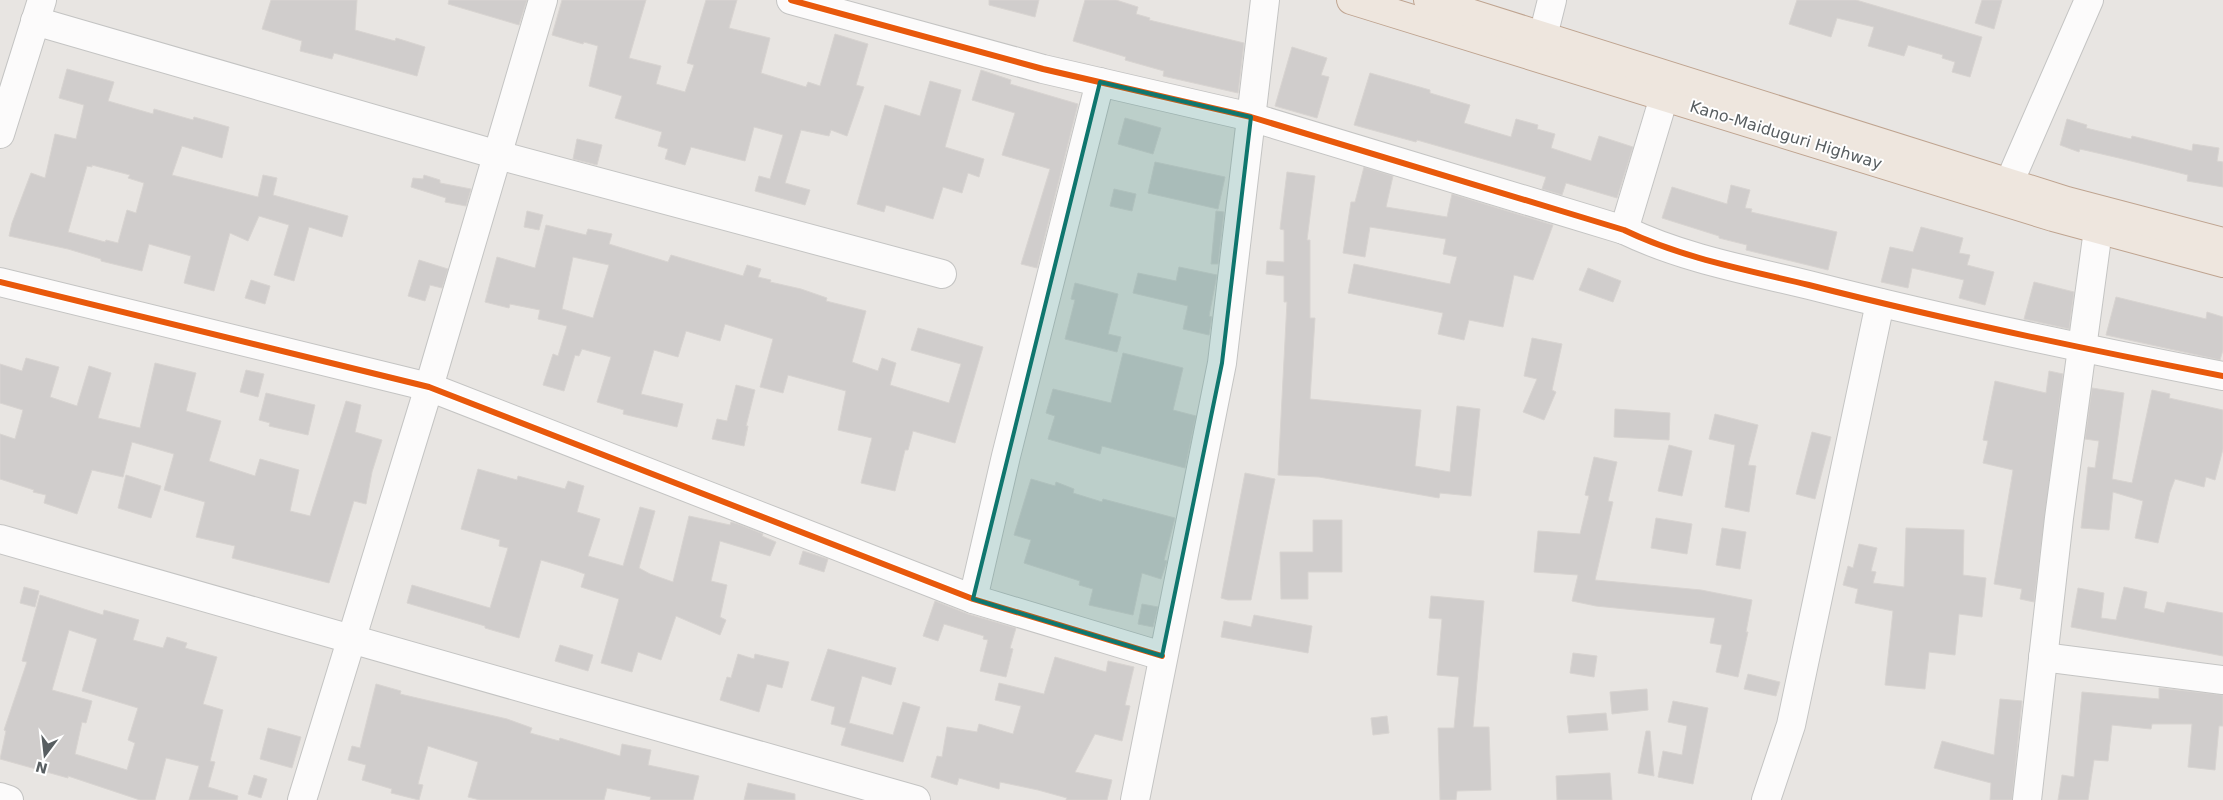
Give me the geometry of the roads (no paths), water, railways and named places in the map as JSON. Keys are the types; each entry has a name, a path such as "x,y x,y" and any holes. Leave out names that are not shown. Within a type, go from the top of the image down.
{"highway":[{"name":"Kano-Maiduguri Highway","path":"1351,0 1664,97 2101,220 2223,242"},
{"name":"Kano-Maiduguri Highway","path":"1428,0 2009,183 2101,220 2223,263"}],"street":[{"path":"302,800 429,387 543,0"},
{"path":"791,0 1043,69 1251,117 1624,230 1680,252 1880,303 2082,349 2223,376"},
{"path":"1135,800 1162,656 1222,363 1265,0"},
{"path":"1544,36 1552,0"},
{"path":"2009,183 2088,0"},
{"path":"0,134 38,11 498,155 942,274"},
{"path":"973,599 1006,456 1100,82"},
{"path":"1624,230 1664,97"},
{"path":"2028,800 2059,518 2101,220"},
{"path":"0,282 429,387 973,599 1162,656"},
{"path":"1766,800 1791,725 1880,303"},
{"path":"0,539 912,799"},
{"path":"2043,657 2223,680"},
{"path":"0,797 9,800"}]}
